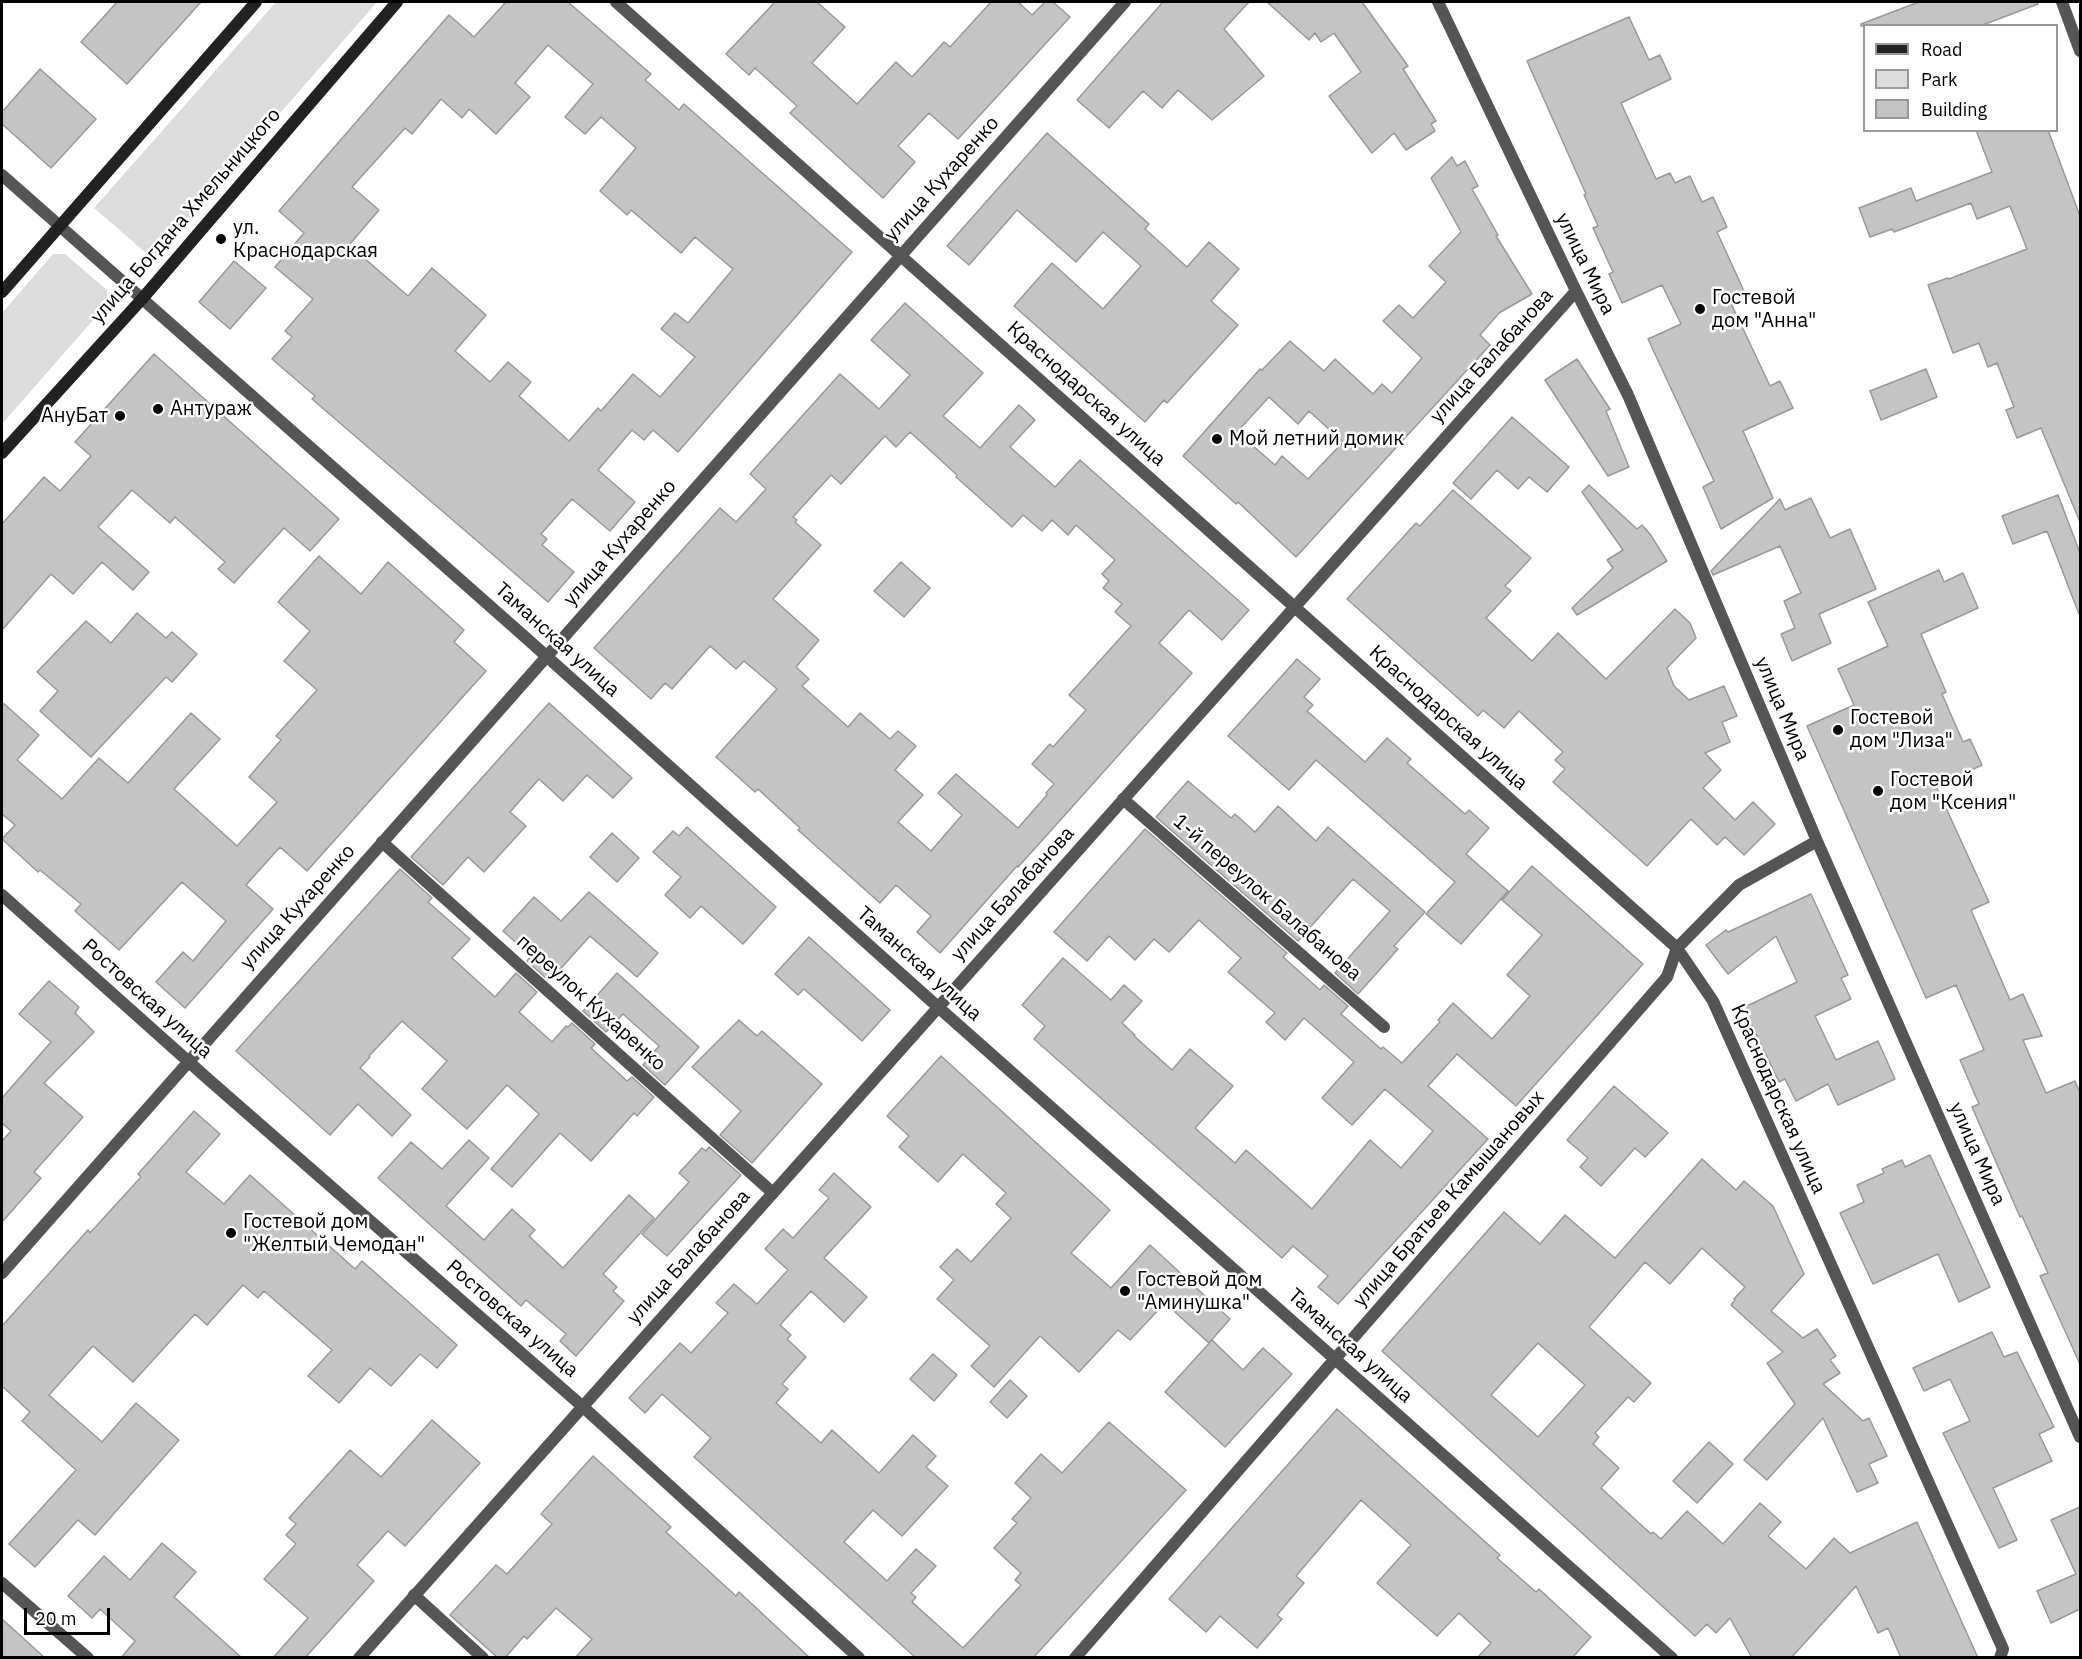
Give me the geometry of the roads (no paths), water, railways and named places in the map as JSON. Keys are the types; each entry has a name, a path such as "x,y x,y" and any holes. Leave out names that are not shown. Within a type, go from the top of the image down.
{"main road":[{"path":"2,291 256,2"},
{"name":"улица Богдана Хмельницкого","path":"2,453 142,298 397,2"}],"street":[{"name":"Краснодарская улица","path":"616,2 1677,948 1713,1001 2005,1655"},
{"name":"улица Кухаренко","path":"2,1273 1125,2"},
{"name":"улица Мира","path":"1438,2 1576,291 1629,395 1817,841 2080,1437"},
{"path":"2062,2 2080,51"},
{"path":"2,175 59,226"},
{"name":"Таманская улица","path":"59,226 1672,1658"},
{"name":"улица Балабанова","path":"359,1658 1576,291"},
{"name":"1-й переулок Балабанова","path":"1124,799 1384,1027"},
{"name":"улица Братьев Камышановых","path":"1075,1658 1668,977 1677,948 1739,885 1817,841"},
{"name":"переулок Кухаренко","path":"382,842 772,1193"},
{"name":"Ростовская улица","path":"2,895 582,1406 859,1658"},
{"path":"2,1583 88,1658"},
{"path":"414,1596 483,1658"}],"place":[{"name":"ул. Краснодарская","path":"221,239"},
{"name":"Гостевой дом \"Анна\"","path":"1700,309"},
{"name":"Антураж","path":"158,409"},
{"name":"АнуБат","path":"120,416"},
{"name":"Мой летний домик","path":"1217,439"},
{"name":"Гостевой дом \"Лиза\"","path":"1838,730"},
{"name":"Гостевой дом \"Ксения\"","path":"1878,791"},
{"name":"Гостевой дом \"Желтый Чемодан\"","path":"231,1233"},
{"name":"Гостевой дом \"Аминушка\"","path":"1125,1291"}]}
